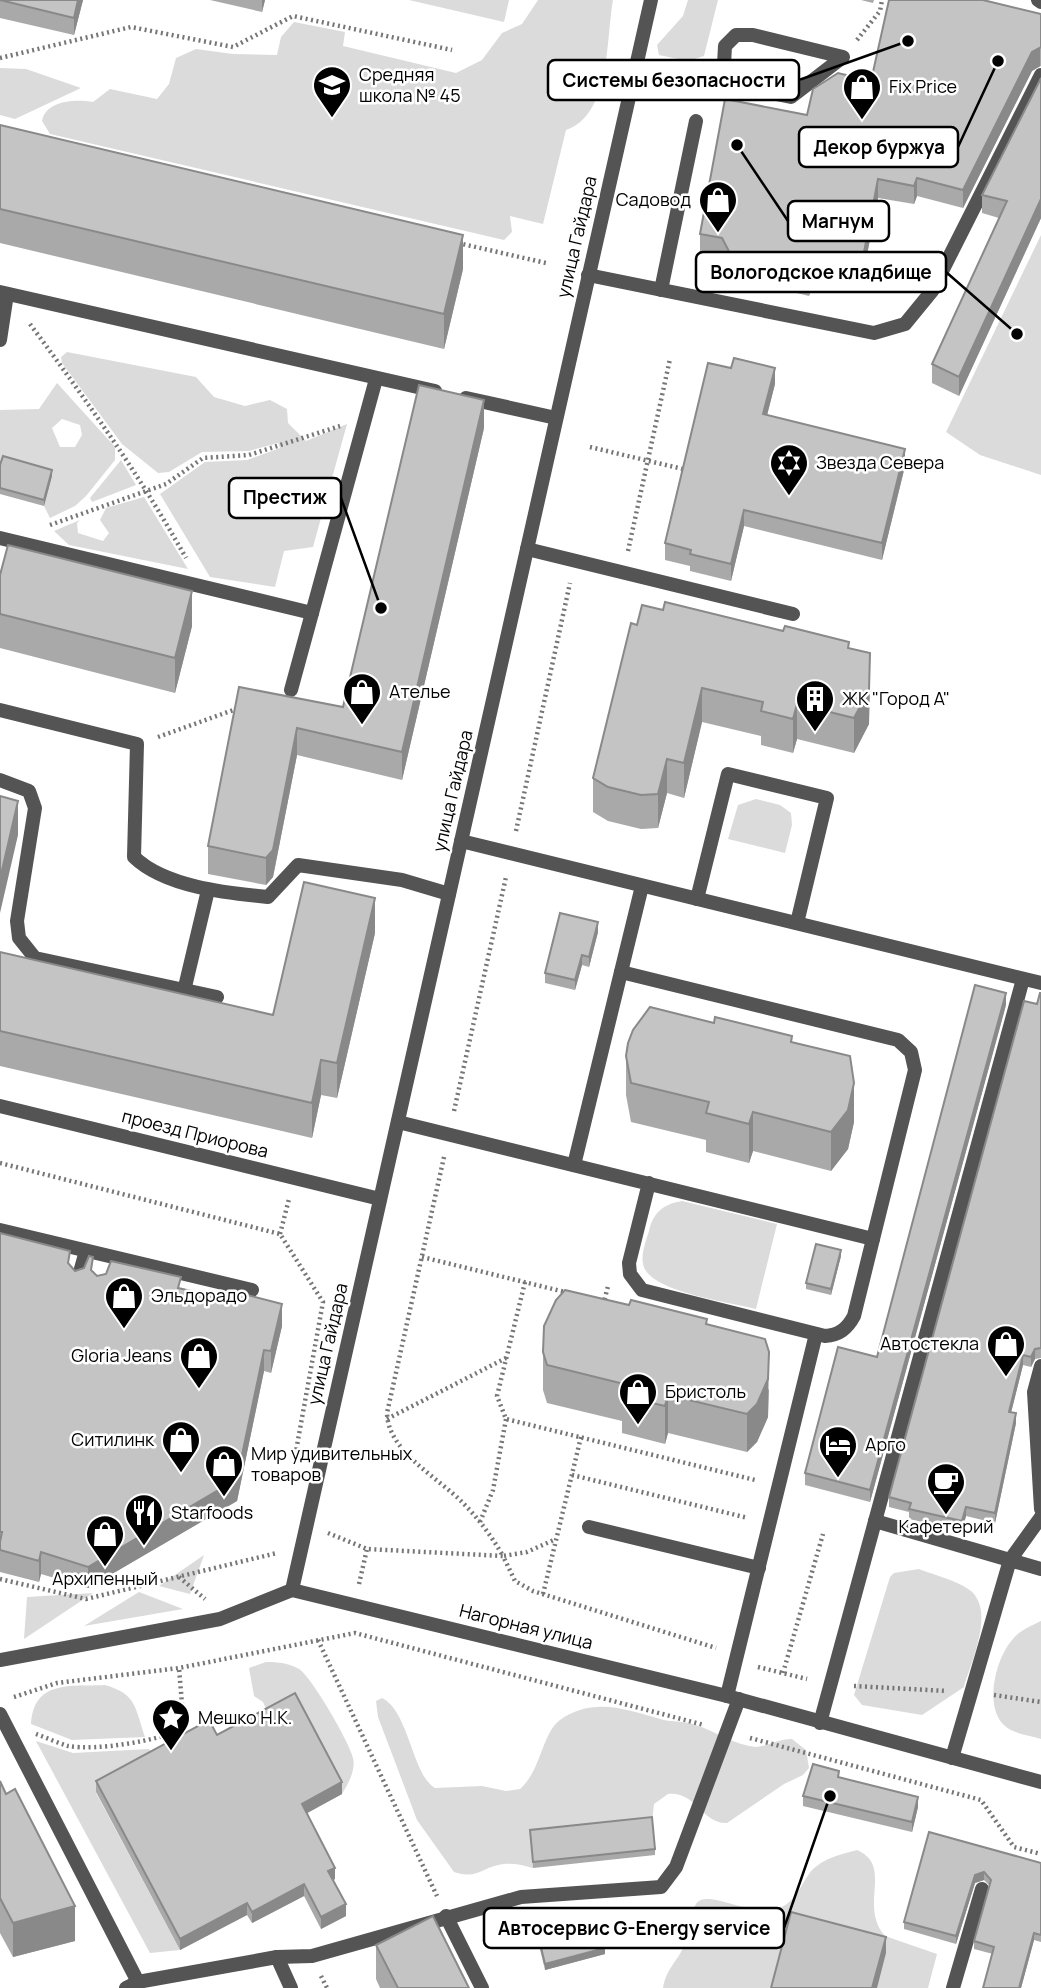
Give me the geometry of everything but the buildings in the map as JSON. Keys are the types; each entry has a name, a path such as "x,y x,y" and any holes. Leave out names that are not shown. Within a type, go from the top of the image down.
{"street":[{"name":"улица Гайдара","path":"292,1590 650,0"},
{"path":"723,83 725,46 736,35 753,35 843,57"},
{"path":"636,65 791,97 843,57"},
{"path":"589,275 874,333 905,324 932,291 1041,75"},
{"path":"662,290 696,121"},
{"path":"0,340 4,293 556,418"},
{"path":"291,690 376,379"},
{"path":"0,538 312,613"},
{"path":"527,549 793,614"},
{"path":"0,710 137,744 134,857 144,867 208,890 268,897 298,866 402,880 449,894"},
{"path":"697,899 727,774 815,795 827,798 797,923"},
{"path":"0,780 29,791 35,808 17,921 19,938 35,958 217,997"},
{"path":"461,841 1041,984"},
{"path":"574,1165 642,886"},
{"path":"184,991 208,890"},
{"path":"621,972 898,1040 911,1052 915,1070 855,1317 849,1326 833,1336 642,1290 635,1283 629,1263 649,1183"},
{"path":"820,1723 1023,979"},
{"name":"проезд Приорова","path":"0,1106 380,1199"},
{"path":"398,1122 873,1239"},
{"path":"0,1230 86,1251 107,1261 252,1290"},
{"path":"78,1283 86,1251"},
{"path":"3,1719 132,1985 277,1957 312,1955 521,1897 661,1887 676,1867 733,1697 737,1656 816,1334"},
{"path":"1041,1366 1034,1392 1041,1509"},
{"path":"952,1758 1010,1560 1041,1517"},
{"path":"875,1521 1041,1569"},
{"path":"589,1527 759,1568"},
{"path":"0,1660 220,1619 292,1590"},
{"name":"Нагорная улица","path":"292,1590 733,1697 1041,1782"},
{"path":"953,1988 982,1889"},
{"path":"446,1916 482,1988"},
{"path":"277,1957 291,1988"}],"path":[{"path":"843,57 880,11 882,0"},
{"path":"0,58 131,27 233,47 293,16 452,50"},
{"path":"453,242 546,263"},
{"path":"4,293 107,427 149,491 201,586"},
{"path":"623,572 670,359"},
{"path":"19,542 54,522 166,484 204,458 249,455 365,419"},
{"path":"590,447 687,470"},
{"path":"575,561 387,1419 389,1429 400,1446 480,1522 503,1556 515,1581 543,1594 737,1656 751,1666 830,1685 971,1692 1041,1702"},
{"path":"137,744 253,704"},
{"path":"0,1163 280,1234 323,1302 294,1460"},
{"path":"422,1257 578,1295"},
{"path":"480,1522 493,1490 506,1419 497,1396 525,1282"},
{"path":"591,1298 604,1302"},
{"path":"387,1419 507,1357"},
{"path":"506,1419 763,1482"},
{"path":"543,1594 581,1437"},
{"path":"572,1475 753,1520"},
{"path":"273,1562 282,1526 329,1534 367,1549 503,1556 527,1552 556,1539"},
{"path":"783,1673 823,1534"},
{"path":"0,1579 86,1599 277,1552"},
{"path":"11,1698 57,1683 179,1668 355,1633"},
{"path":"317,1640 446,1916"},
{"path":"3,1719 70,1746 145,1742 184,1728 179,1668"}],"shaded area":[{"path":"409,0 509,0 504,22"},
{"name":"Средняя школа № 45","path":"538,0 613,0 607,54 599,92 591,109 581,122 566,130 543,224 510,216 512,232 504,240 50,134 42,121 49,109 55,105 70,101 93,102 110,89 157,99 169,84 176,58 196,49 233,54 277,55 281,37 294,22 345,32 343,46 456,73 482,60 502,33 522,24"},
{"path":"688,0 718,0 704,56 688,61 659,55 657,45 683,16"},
{"path":"0,68 26,69 81,88 15,119 0,115"},
{"path":"1041,235 1041,475 980,455 946,432"},
{"path":"67,352 196,377 214,397 245,406 270,400 287,409 288,423 306,441 347,424 313,547 284,551 275,587 210,577 160,494 205,462 247,460 280,448 278,443 249,451 202,452 169,472 158,473 122,444 62,363 61,357"},
{"path":"57,383 115,447 115,460 86,496 75,506 50,518 44,506 52,476 0,471 0,410 39,409","holes":["62,419 80,425 82,435 75,447 60,447 52,428"]},
{"path":"121,460 136,485 92,502 90,498"},
{"path":"144,497 188,569 69,545 54,531 80,520 77,523 78,533 103,541 109,533 100,520 106,508"},
{"path":"756,799 780,805 791,813 792,825 785,853 728,839 738,805"},
{"path":"682,1201 777,1224 756,1309 674,1289 648,1274 643,1264 643,1256 653,1219 664,1207"},
{"path":"204,1555 190,1594 159,1586"},
{"path":"919,1569 960,1584 978,1600 981,1611 979,1638 964,1687 922,1715 862,1705 854,1695 890,1577 894,1573"},
{"path":"139,1592 183,1609 84,1626"},
{"path":"93,1593 24,1639 27,1597"},
{"path":"1041,1621 1041,1739 1017,1733 1005,1726 998,1718 993,1695 997,1669 1007,1647 1019,1633"},
{"path":"266,1662 283,1663 299,1669 329,1710 354,1763 342,1794 295,1705 270,1718 263,1702 254,1696 249,1668"},
{"path":"105,1685 129,1698 145,1737 72,1740 31,1724 39,1699 47,1692 67,1686"},
{"path":"382,1698 398,1716 421,1770 435,1788 482,1786 506,1791 520,1789 533,1772 554,1726 573,1713 598,1707 624,1709 664,1720 692,1724 748,1746 760,1747 792,1739 806,1750 809,1768 803,1775 784,1784 727,1823 711,1818 686,1797 668,1794 654,1804 652,1823 530,1836 533,1868 502,1864 473,1874 462,1874 454,1872 417,1820 378,1717 376,1701"},
{"path":"36,1741 73,1753 149,1749 156,1759 96,1793 180,1950 150,1953"},
{"path":"857,1850 868,1857 873,1866 874,1912 885,1936 937,1954 928,1988 663,1988 684,1946 691,1913 696,1904 711,1899 758,1910 782,1907 795,1896 813,1869 830,1858"}],"place":[{"name":"Системы безопасности","path":"908,41"},
{"name":"Декор буржуа","path":"998,61"},
{"name":"Средняя школа № 45","path":"332,119"},
{"name":"Fix Price","path":"862,121"},
{"name":"Магнум","path":"737,145"},
{"name":"Садовод","path":"718,234"},
{"name":"Вологодское кладбище","path":"1017,334"},
{"name":"Звезда Севера","path":"789,497"},
{"name":"Престиж","path":"381,608"},
{"name":"Ателье","path":"362,726"},
{"name":"ЖК \"Город А\"","path":"815,733"},
{"name":"Эльдорадо","path":"124,1330"},
{"name":"Автостекла","path":"1006,1378"},
{"name":"Gloria Jeans","path":"199,1390"},
{"name":"Бристоль","path":"638,1426"},
{"name":"Ситилинк","path":"181,1474"},
{"name":"Арго","path":"838,1479"},
{"name":"Мир удивительных товаров","path":"224,1498"},
{"name":"Кафетерий","path":"946,1516"},
{"name":"Starfoods","path":"144,1547"},
{"name":"Архипенный","path":"105,1568"},
{"name":"Мешко Н.К.","path":"171,1752"},
{"name":"Автосервис G-Energy service","path":"830,1796"}]}
